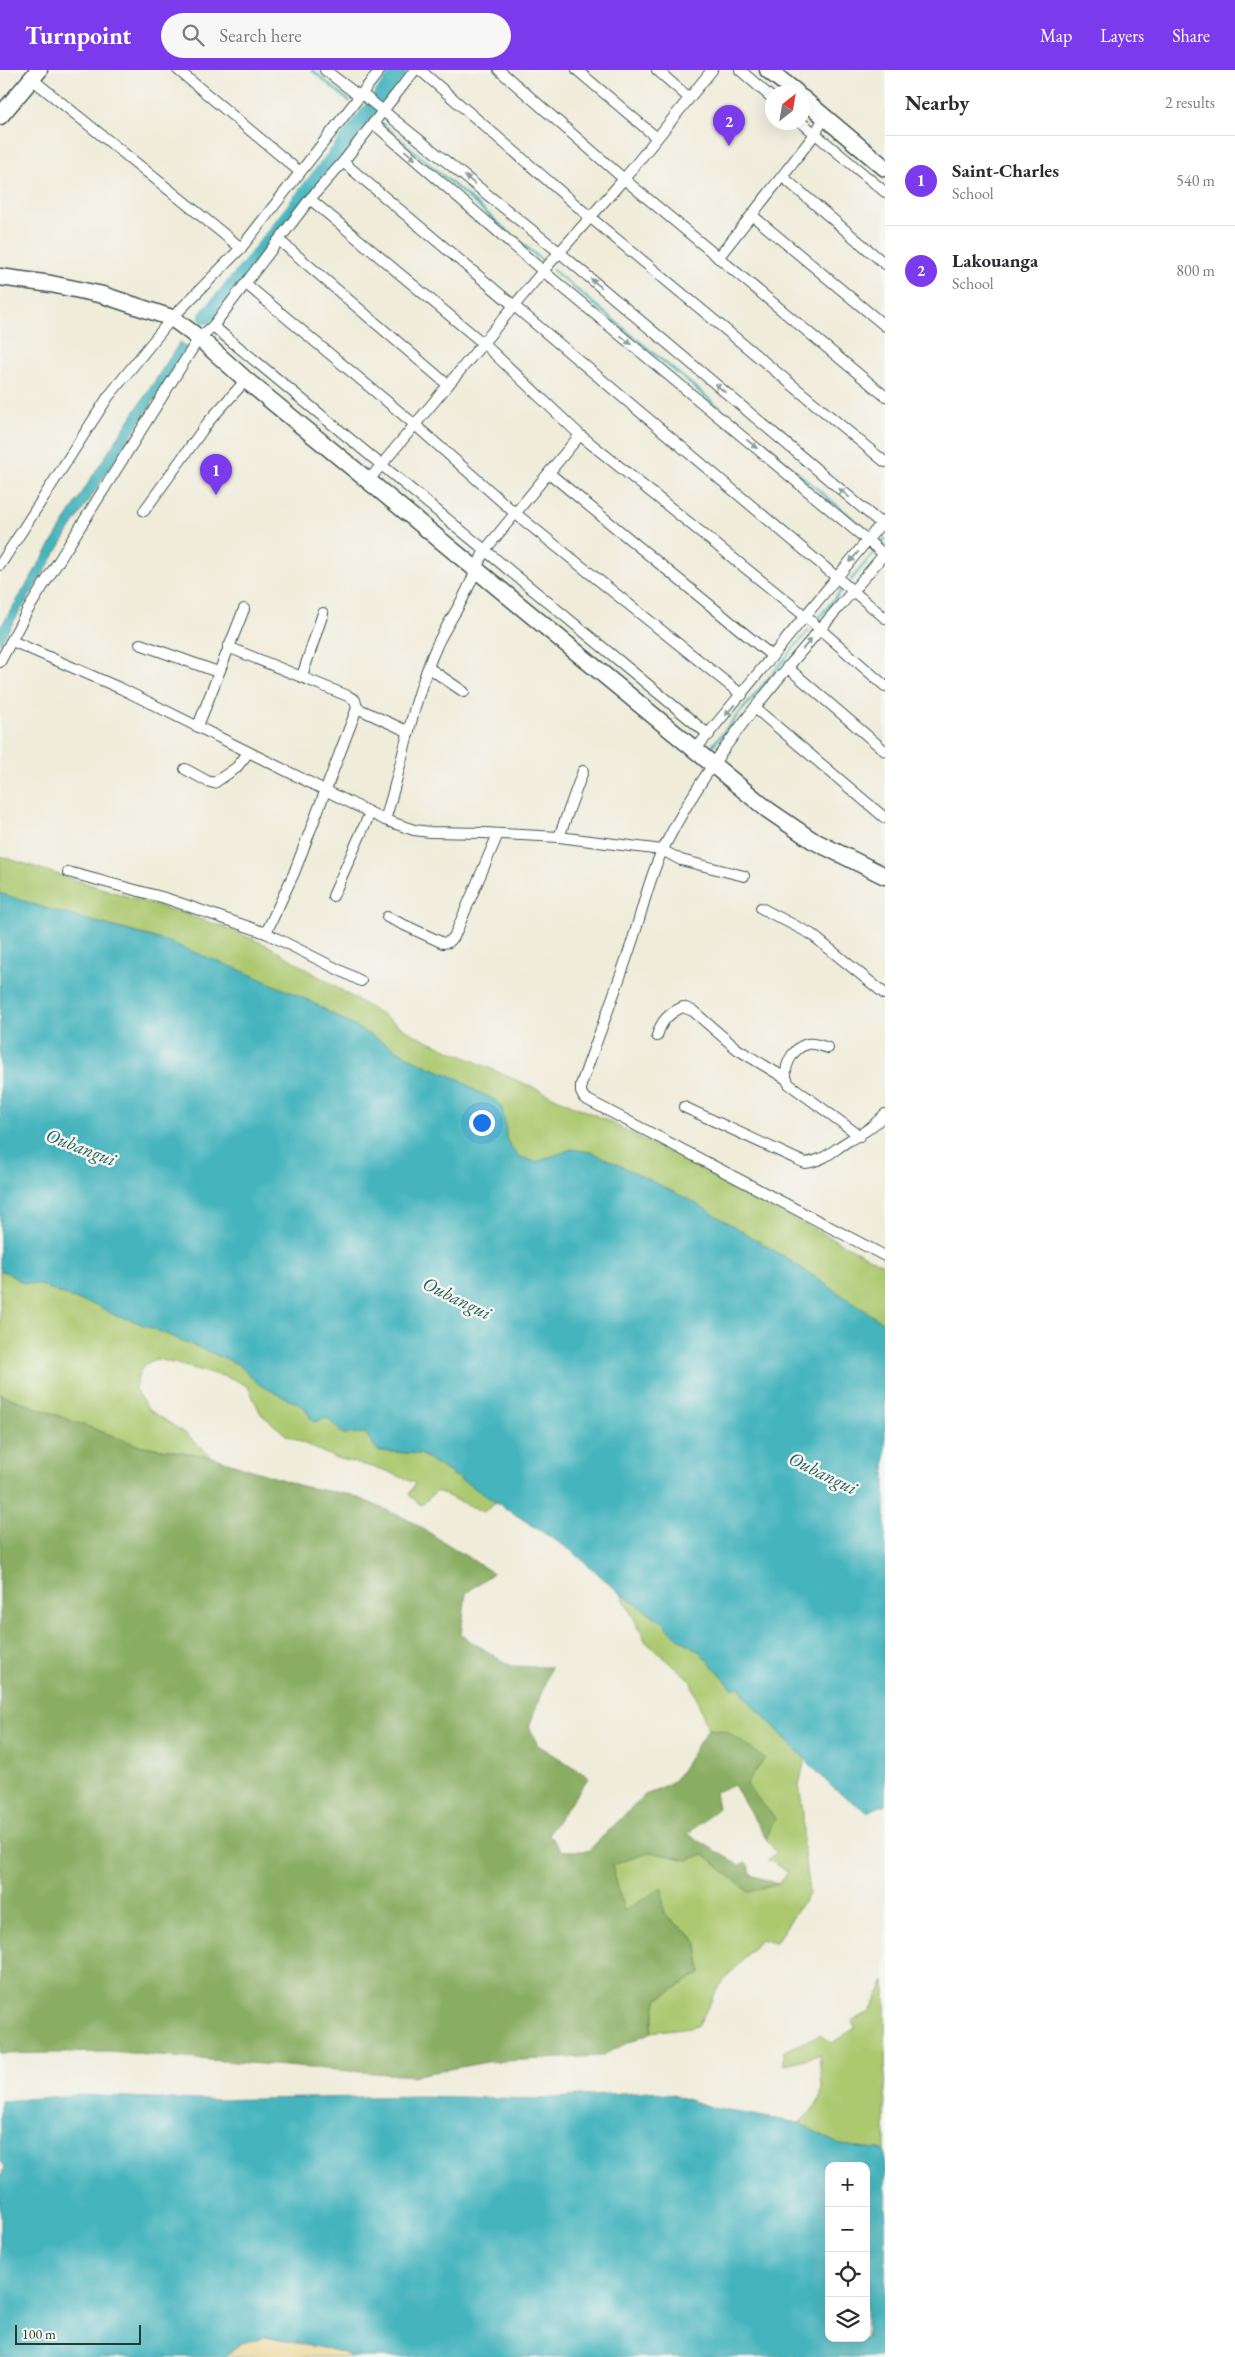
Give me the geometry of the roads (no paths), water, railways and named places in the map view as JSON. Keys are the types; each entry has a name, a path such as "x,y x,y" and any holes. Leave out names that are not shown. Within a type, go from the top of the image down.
{"main road":[{"path":"768,70 787,85"},
{"path":"0,116 36,74"},
{"path":"810,104 885,167"},
{"path":"0,277 51,284 103,295 172,318 199,338 246,380 768,810 812,840 885,876"}],"street":[{"path":"178,70 300,172"},
{"path":"325,70 382,110 559,252 884,523 837,577 772,656 742,696 695,750"},
{"path":"0,565 92,420 172,318 241,248 380,70"},
{"path":"0,662 26,613 199,338 213,326 280,241 310,199 343,162 415,70"},
{"path":"420,70 591,218 885,462"},
{"path":"499,70 718,258 885,396"},
{"path":"577,70 657,138"},
{"path":"657,70 688,97"},
{"path":"368,481 559,252 591,218 712,70"},
{"path":"740,70 765,92"},
{"path":"36,74 241,248"},
{"path":"718,258 753,216 815,134 825,116"},
{"path":"374,123 543,271 885,554 787,667 711,764 662,850 581,1085 581,1092 584,1098 885,1256"},
{"path":"810,130 885,192"},
{"path":"343,162 885,618"},
{"path":"782,177 885,264"},
{"path":"310,199 484,344 580,434 805,616 885,686"},
{"path":"753,216 885,326"},
{"path":"280,241 448,385"},
{"path":"246,284 414,424 516,514 742,696"},
{"path":"213,326 709,734"},
{"path":"144,511 209,421 246,380"},
{"path":"385,820 399,777 409,732 437,645 468,587 474,569 485,550 580,434"},
{"path":"549,473 772,656"},
{"path":"198,726 244,609"},
{"path":"302,676 323,613"},
{"path":"12,641 122,689 370,813 414,830 559,838 662,850 681,860 744,876"},
{"path":"140,644 218,672"},
{"path":"228,647 348,696 355,700 358,708 294,873 266,933"},
{"path":"787,667 885,751"},
{"path":"429,668 464,692"},
{"path":"358,708 409,732"},
{"path":"755,708 885,818"},
{"path":"185,769 214,783 236,768 248,753"},
{"path":"559,838 583,771"},
{"path":"333,896 370,813"},
{"path":"387,917 443,943 449,942 454,937 498,834"},
{"path":"68,872 165,898 266,933 361,981"},
{"path":"761,908 817,938 885,994"},
{"path":"657,1036 660,1026 666,1018 683,1007 688,1009 704,1020 737,1049 784,1078 789,1084 860,1136"},
{"path":"784,1078 786,1067 792,1055 800,1048 808,1044 828,1048"},
{"path":"684,1107 805,1163 818,1162 850,1140 874,1127 885,1114"}],"water":[{"path":"180,342 188,348 71,528 0,644 0,628 90,480"},
{"name":"Oubangui","path":"0,893 51,910 169,942 240,970 308,1000 420,1063 461,1080 476,1091 494,1099 502,1108 506,1139 518,1156 536,1162 572,1149 591,1152 609,1160 692,1201 783,1256 885,1324 885,1806 867,1812 833,1788 745,1697 741,1687 732,1688 700,1652 677,1637 660,1620 621,1594 572,1551 421,1454 378,1451 365,1433 343,1434 327,1418 313,1422 304,1407 260,1385 238,1364 132,1320 116,1316 97,1305 80,1301 40,1285 21,1282 6,1272 0,1271"},
{"path":"649,2091 673,2095 718,2109 799,2123 840,2145 885,2150 885,2357 351,2357 343,2352 265,2337 241,2343 224,2357 0,2357 0,2178 5,2167 0,2160 0,2101 76,2095 202,2100 416,2096 539,2099"}],"waterway":[{"path":"312,70 349,101"},
{"path":"206,317 242,275 401,70"},
{"path":"380,122 545,263"},
{"path":"553,270 868,531"},
{"path":"877,539 885,546"},
{"path":"880,546 885,539"},
{"path":"851,580 876,550"},
{"path":"818,619 842,590"},
{"path":"707,752 809,630"}],"place":[{"name":"Lakouanga","path":"729,146"},
{"name":"Saint-Charles","path":"216,495"}]}
